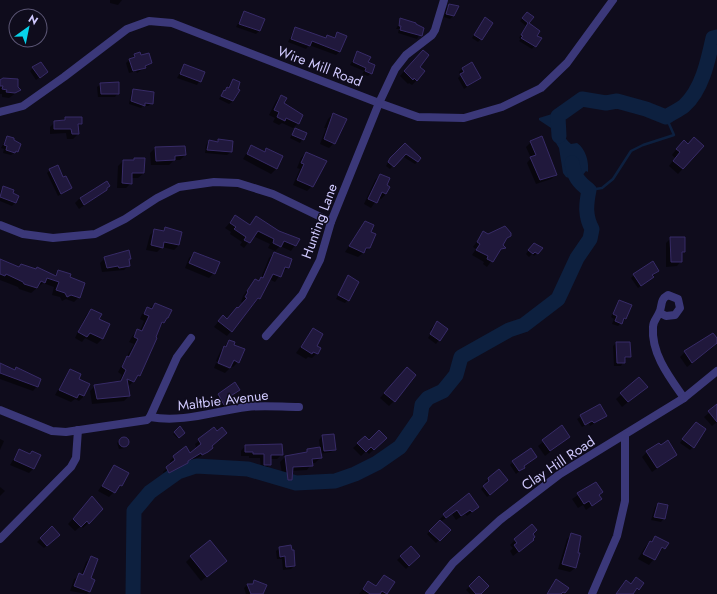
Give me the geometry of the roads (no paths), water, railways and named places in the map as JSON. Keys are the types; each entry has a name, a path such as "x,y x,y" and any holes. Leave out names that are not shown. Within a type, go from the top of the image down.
{"street":[{"name":"Hunting Lane","path":"266,336 302,295 320,260 331,222 379,103 401,60 432,35 435,30 444,0"},
{"name":"Wire Mill Road","path":"0,112 23,106 127,29 149,21 172,23 418,117 464,118 502,108 541,88 567,63 613,0"},
{"path":"0,225 23,234 53,238 95,234 125,219 157,198 179,187 214,182 238,183 273,194 331,222"},
{"path":"660,313 656,317 653,327 655,344 660,359 684,398"},
{"name":"Maltbie Avenue","path":"0,410 52,431 66,432 137,423 147,420 150,417 177,357 191,338"},
{"name":"Clay Hill Road","path":"429,594 453,563 500,520 560,474 684,398 717,371"},
{"name":"Maltbie Avenue","path":"150,417 167,420 196,417 256,406 299,407"},
{"path":"0,539 71,467 76,458 78,430"},
{"path":"592,594 617,536 626,501 625,435"}],"water":[{"path":"552,114 564,118 564,136 571,144 577,143 583,149 586,156 588,172 586,171 578,181 566,177 563,173 559,148 553,138 551,128 539,120 539,118"}],"waterway":[{"path":"559,136 558,116 582,99 606,103 617,101 646,109 666,117 680,109 690,99 700,84 713,38 717,37"},
{"path":"589,190 602,188 613,179 631,151 643,145 674,135 666,117"},
{"path":"133,594 134,511 150,492 178,472 196,466 248,469 296,483 335,481 355,474 377,463 400,447 420,418 422,405 428,398 443,391 456,375 461,357 509,330 524,325 558,299 577,258 590,239 592,229 588,220 587,210 589,190 577,178 572,163"}]}
